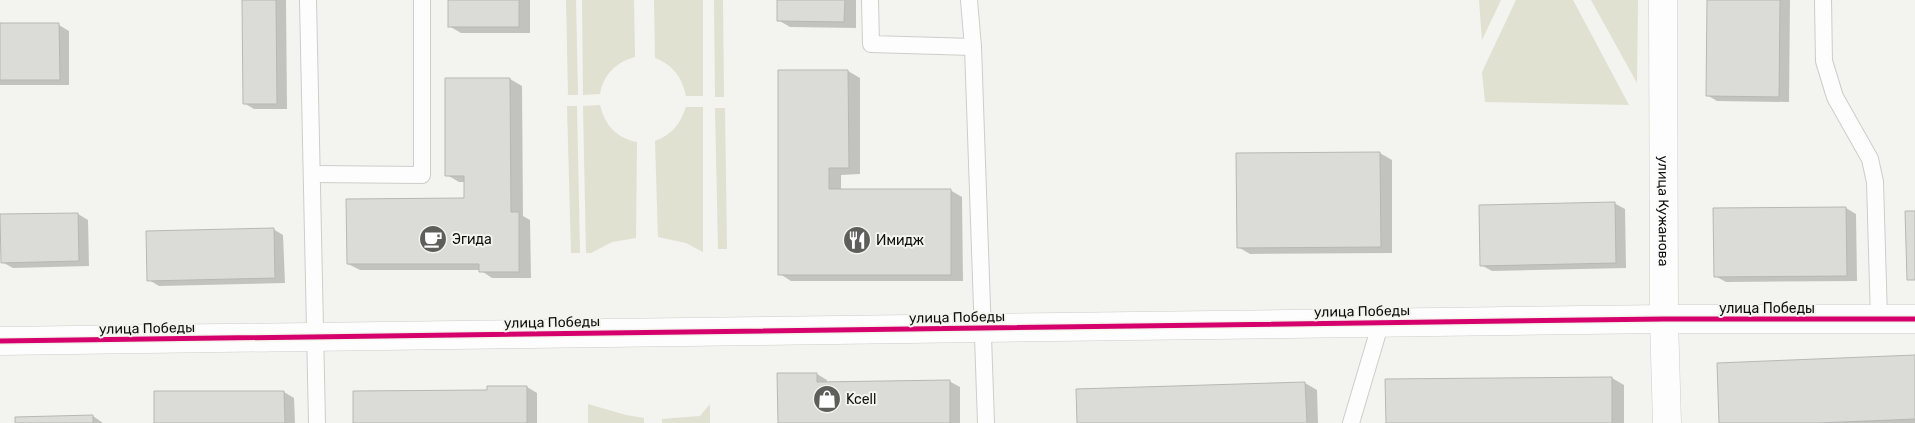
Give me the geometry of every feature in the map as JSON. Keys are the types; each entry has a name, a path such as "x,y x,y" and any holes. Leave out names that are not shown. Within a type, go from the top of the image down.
{"street":[{"name":"улица Кужанова","path":"1663,0 1666,423"},
{"name":"улица Победы","path":"0,341 1381,322 1915,319"}],"lane":[{"path":"308,0 317,423"},
{"path":"313,174 422,175 422,0"},
{"path":"870,0 871,44 972,47"},
{"path":"969,0 984,328 986,423"},
{"path":"1823,0 1824,61 1836,97 1870,159 1875,182 1879,319"},
{"path":"1352,423 1381,322"}],"green space":[{"path":"566,0 576,0 578,95 568,95"},
{"path":"582,0 634,0 635,57 622,62 607,75 600,94 583,95"},
{"path":"654,0 703,0 703,96 686,96 676,72 667,64 655,58"},
{"path":"714,0 723,0 724,97 715,97"},
{"path":"1479,0 1501,0 1482,40"},
{"path":"1516,0 1573,0 1629,105 1485,102 1482,72"},
{"path":"1591,0 1638,0 1637,83"},
{"path":"600,105 605,119 612,130 623,137 637,142 636,238 612,242 591,253 586,253 583,106"},
{"path":"567,106 577,106 580,253 571,253"},
{"path":"686,107 703,107 703,252 686,243 658,237 655,141 666,136 675,128"},
{"path":"715,108 725,108 727,249 718,249"},
{"path":"588,404 644,418 644,423 588,423"},
{"path":"710,404 710,423 662,423 662,419 700,416"}],"building":[{"path":"242,0 276,0 277,104 243,104"},
{"path":"448,0 519,0 519,27 448,27"},
{"path":"777,0 845,0 844,22 777,21"},
{"path":"1707,0 1780,0 1779,97 1706,96"},
{"path":"0,23 59,23 60,80 0,80"},
{"path":"778,70 848,70 849,168 829,168 829,189 951,189 951,275 778,275"},
{"path":"445,78 510,78 511,212 519,212 519,272 479,272 479,264 347,264 346,199 464,198 464,176 445,176"},
{"path":"1380,152 1381,247 1237,248 1236,153"},
{"path":"1615,202 1616,263 1480,266 1479,205"},
{"path":"1846,207 1847,276 1714,277 1713,208"},
{"path":"1905,211 1915,211 1915,280 1907,280"},
{"path":"78,213 79,261 1,263 0,214"},
{"path":"274,228 275,278 147,281 146,231"},
{"path":"1915,355 1915,419 1818,423 1719,423 1717,363"},
{"path":"777,373 817,373 817,382 950,380 950,423 778,423"},
{"path":"1612,377 1612,423 1386,423 1385,379"},
{"path":"1305,382 1307,423 1077,423 1076,389"},
{"path":"487,386 527,386 527,423 353,423 353,391 487,390"},
{"path":"154,391 284,391 285,423 154,423"},
{"path":"93,415 93,423 15,423 15,417"}],"cycle path":[{"path":"0,341 1664,319 1915,319"}],"place":[{"name":"Эгида","path":"433,239"},
{"name":"Имидж","path":"857,240"},
{"name":"Kcell","path":"827,399"}]}
